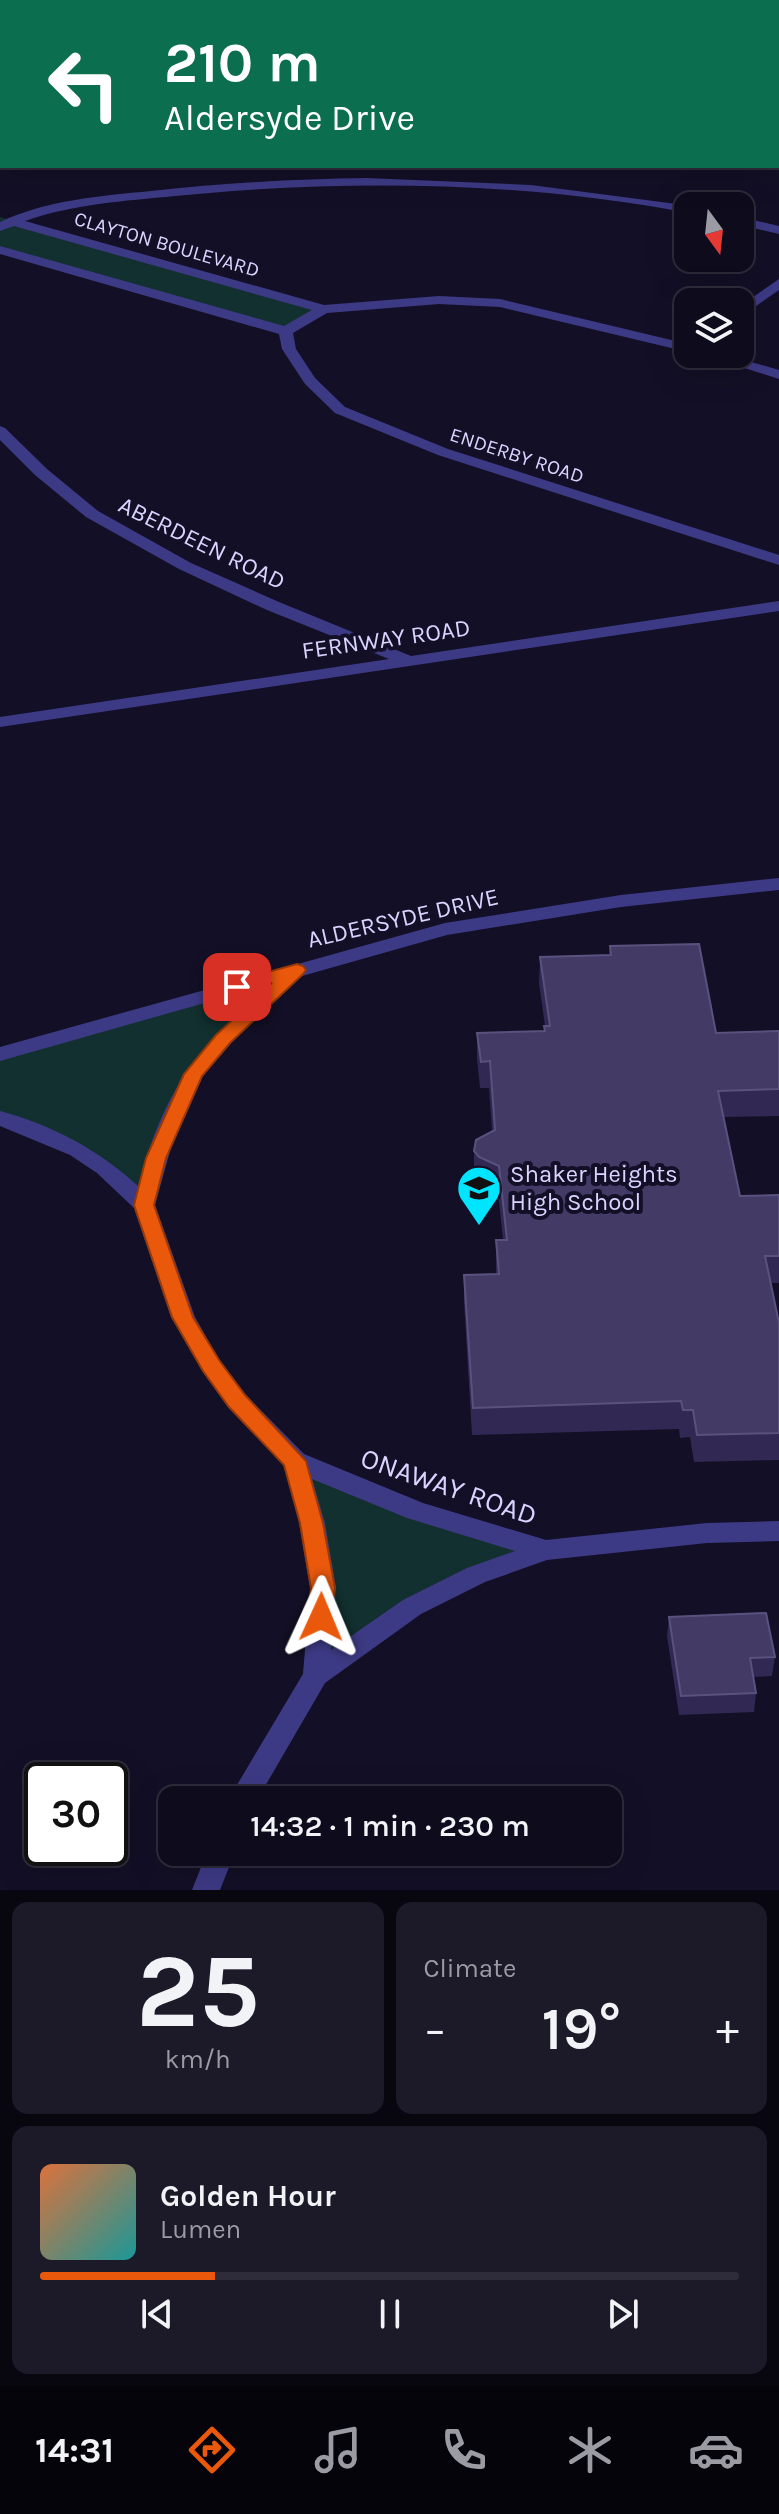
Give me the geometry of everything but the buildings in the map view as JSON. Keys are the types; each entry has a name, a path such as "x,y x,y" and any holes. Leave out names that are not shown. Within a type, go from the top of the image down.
{"street":[{"path":"4,222 84,202 211,188 372,182 538,189 674,207"},
{"name":"CLAYTON BOULEVARD","path":"4,222 324,309"},
{"path":"754,224 779,230"},
{"path":"0,250 286,331 324,309 439,300 500,303 674,345"},
{"path":"754,302 779,283"},
{"name":"ENDERBY ROAD","path":"286,331 289,349 310,381 340,410 443,452 779,560"},
{"path":"754,368 779,375"},
{"name":"ABERDEEN ROAD","path":"0,431 41,472 92,514 185,566 273,606 407,660"},
{"name":"FERNWAY ROAD","path":"0,722 779,606"},
{"name":"ALDERSYDE DRIVE","path":"0,1054 445,929 621,901 779,884"},
{"path":"144,1205 156,1158 194,1074 223,1039 297,970"},
{"path":"0,1118 78,1150 105,1168 144,1205 183,1317 211,1366 237,1401 295,1461 312,1523 323,1588 316,1675"},
{"name":"ONAWAY ROAD","path":"295,1461 416,1511 546,1550 707,1533 779,1531"},
{"path":"250,1786 316,1675 412,1607 476,1575 546,1550"},
{"path":"206,1890 215,1866"}],"green space":[{"path":"0,217 324,309 286,331 0,250"},
{"path":"297,970 194,1074 144,1205 105,1168 0,1118 0,1054"},
{"path":"295,1461 546,1550 476,1575 316,1675 323,1588"}],"place":[{"name":"Shaker Heights High School","path":"479,1227"}],"route":[{"path":"237,987 297,970 223,1039 194,1074 177,1105 156,1158 144,1205 183,1317 211,1366 237,1401 295,1461 312,1523 323,1588 321,1617"}]}
